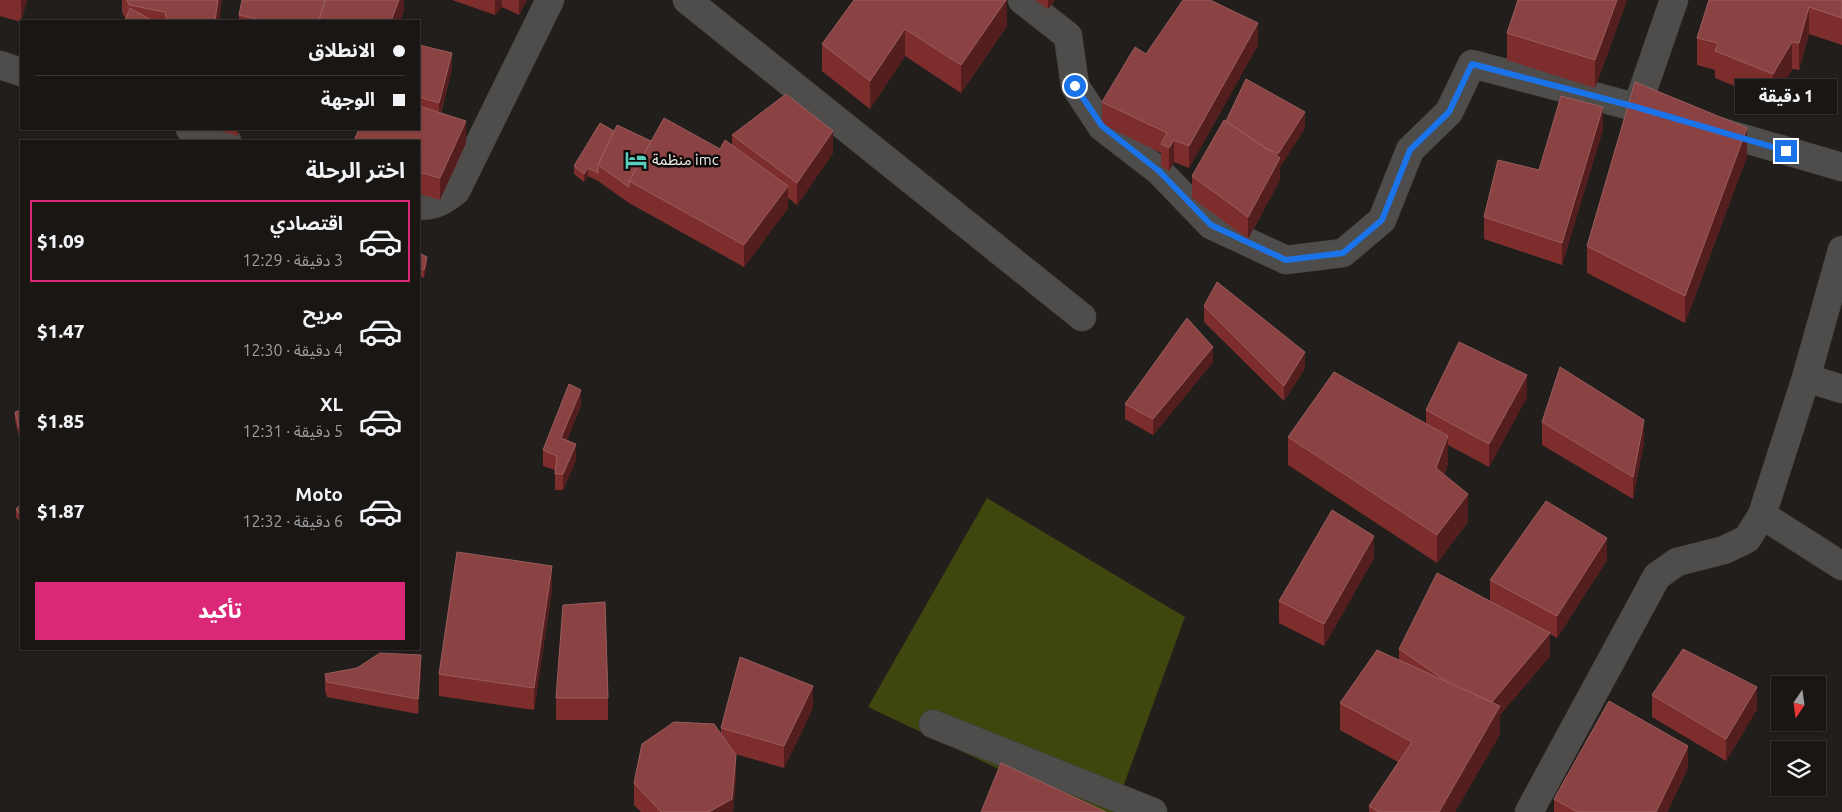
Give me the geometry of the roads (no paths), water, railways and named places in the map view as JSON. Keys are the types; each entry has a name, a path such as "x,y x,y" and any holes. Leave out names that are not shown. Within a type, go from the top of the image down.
{"street":[{"path":"420,205 442,202 456,191 550,0"},
{"path":"687,0 1082,317"},
{"path":"1022,0 1068,36 1075,86 1102,126 1159,171 1211,225 1286,260 1343,253 1382,220 1410,150 1449,112 1472,64 1636,107 1842,167"},
{"path":"1636,107 1674,0"},
{"path":"0,65 20,72"},
{"path":"193,130 224,140"},
{"path":"1529,812 1657,576 1677,562 1724,550 1747,539 1762,515 1806,378 1842,250"},
{"path":"1806,378 1842,389"},
{"path":"1762,515 1842,566"},
{"path":"933,724 1153,812"}],"place":[{"name":"منظمة imc","path":"636,160"}]}
